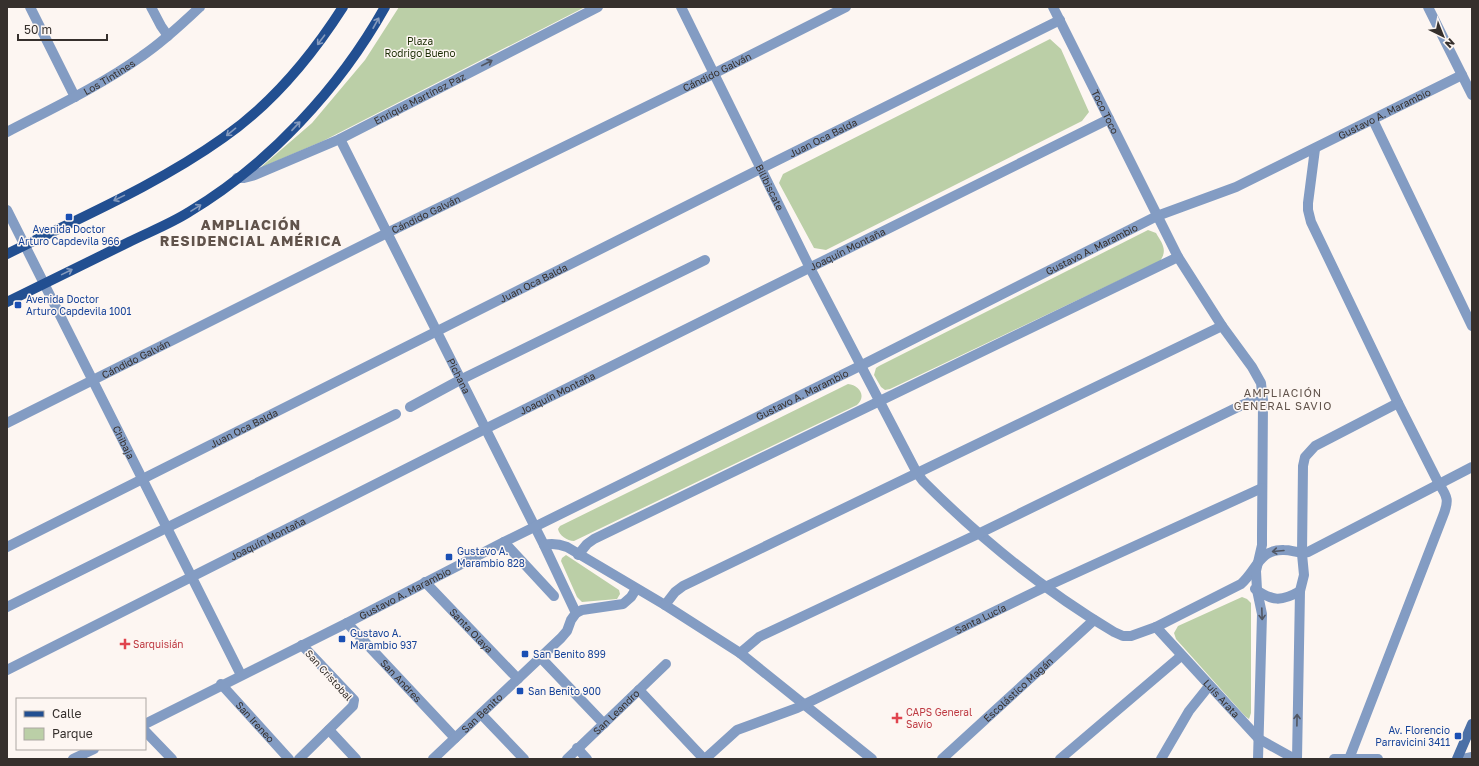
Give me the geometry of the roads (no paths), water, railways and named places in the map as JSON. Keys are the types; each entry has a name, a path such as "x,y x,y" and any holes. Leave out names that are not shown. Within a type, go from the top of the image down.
{"main road":[{"path":"7,254 174,170 224,138 249,118 300,66 324,36 343,7"},
{"path":"7,302 187,213 224,189 293,129 317,103 345,69 371,32 385,7"},
{"path":"1457,759 1472,724"}],"street":[{"path":"30,7 76,97"},
{"path":"151,7 168,36"},
{"name":"Los Tintines","path":"7,132 76,97 144,56 200,7"},
{"name":"Enrique Martínez Paz","path":"237,178 244,178 261,172 340,138 598,7"},
{"name":"Bilibiscate","path":"681,7 810,268 917,473 923,481 978,534 1045,587 1094,620 1123,636 1131,636 1156,627 1242,584"},
{"name":"Cándido Galván","path":"7,423 387,233 713,74 846,7"},
{"name":"Toco Toco","path":"1053,7 1178,257 1222,326 1256,373 1261,383 1264,401 1262,545 1257,562"},
{"path":"1428,7 1472,95"},
{"name":"Juan Oca Balda","path":"7,547 1060,20"},
{"name":"Gustavo A. Marambio","path":"146,723 221,684 347,623 424,582 862,366 1158,216 1225,192 1315,149 1462,75"},
{"name":"Joaquín Montaña","path":"7,670 485,429 1109,119"},
{"path":"1373,120 1472,326"},
{"name":"Pichana","path":"340,138 544,545 576,613"},
{"path":"1315,149 1308,203 1309,216 1398,403 1447,497 1447,505 1350,759"},
{"name":"Chibaja","path":"7,210 241,675"},
{"path":"578,555 587,544 594,539 1178,257"},
{"path":"410,407 460,380 705,260"},
{"path":"665,605 675,592 683,586 1222,326"},
{"path":"740,653 759,637 978,534 1242,405 1250,402 1264,401"},
{"path":"1296,759 1300,591 1304,575 1302,554 1303,466 1305,457 1315,446 1398,403"},
{"path":"7,607 396,414"},
{"path":"1242,584 1247,579 1257,562 1271,551 1287,550 1302,554 1472,467"},
{"name":"Santa Lucía","path":"704,759 737,730 792,711 1045,587 1262,488"},
{"path":"504,542 554,596"},
{"path":"544,545 561,545 665,605 740,653 872,759"},
{"path":"1257,562 1257,590 1262,614 1258,759"},
{"name":"Santa Olaya","path":"424,582 518,679"},
{"path":"1242,584 1247,584 1272,598 1279,599 1292,596 1300,591"},
{"path":"576,613 582,610 623,604 632,597 636,589"},
{"name":"San Benito","path":"433,759 562,638 576,613"},
{"name":"Escolástico Magán","path":"942,759 1094,620"},
{"name":"San Andres","path":"347,623 455,738"},
{"name":"Luis Arata","path":"1156,627 1258,739 1296,759"},
{"name":"San Cristobal","path":"302,645 354,700 353,706 329,730"},
{"path":"1060,759 1181,656"},
{"path":"541,658 604,724"},
{"name":"San Leandro","path":"567,759 666,664"},
{"name":"San Ireneo","path":"221,684 289,759"},
{"path":"1161,759 1189,711 1209,686"},
{"path":"638,690 704,759"},
{"path":"481,714 524,759"},
{"path":"299,759 329,730 356,759"},
{"path":"146,732 172,759"},
{"path":"577,748 587,759"},
{"path":"73,759 92,750"},
{"path":"1463,759 1472,757"},
{"path":"1334,759 1378,759"}],"place":[{"name":"Avenida Doctor Arturo Capdevila 966","path":"69,217"},
{"name":"Avenida Doctor Arturo Capdevila 1001","path":"18,305"},
{"name":"Gustavo A. Marambio 828","path":"449,557"},
{"name":"Gustavo A. Marambio 937","path":"342,639"},
{"name":"Sarquisián","path":"125,644"},
{"name":"San Benito 899","path":"525,654"},
{"name":"San Benito 900","path":"520,691"},
{"name":"CAPS General Savio","path":"897,718"},
{"name":"Av. Florencio Parravicini 3411","path":"1458,736"}],"district":[{"name":"AMPLIACIÓN RESIDENCIAL AMÉRICA","path":"251,234"},
{"name":"AMPLIACIÓN GENERAL SAVIO","path":"1283,399"}],"park label":[{"name":"Plaza Rodrigo Bueno","path":"420,46"}]}
